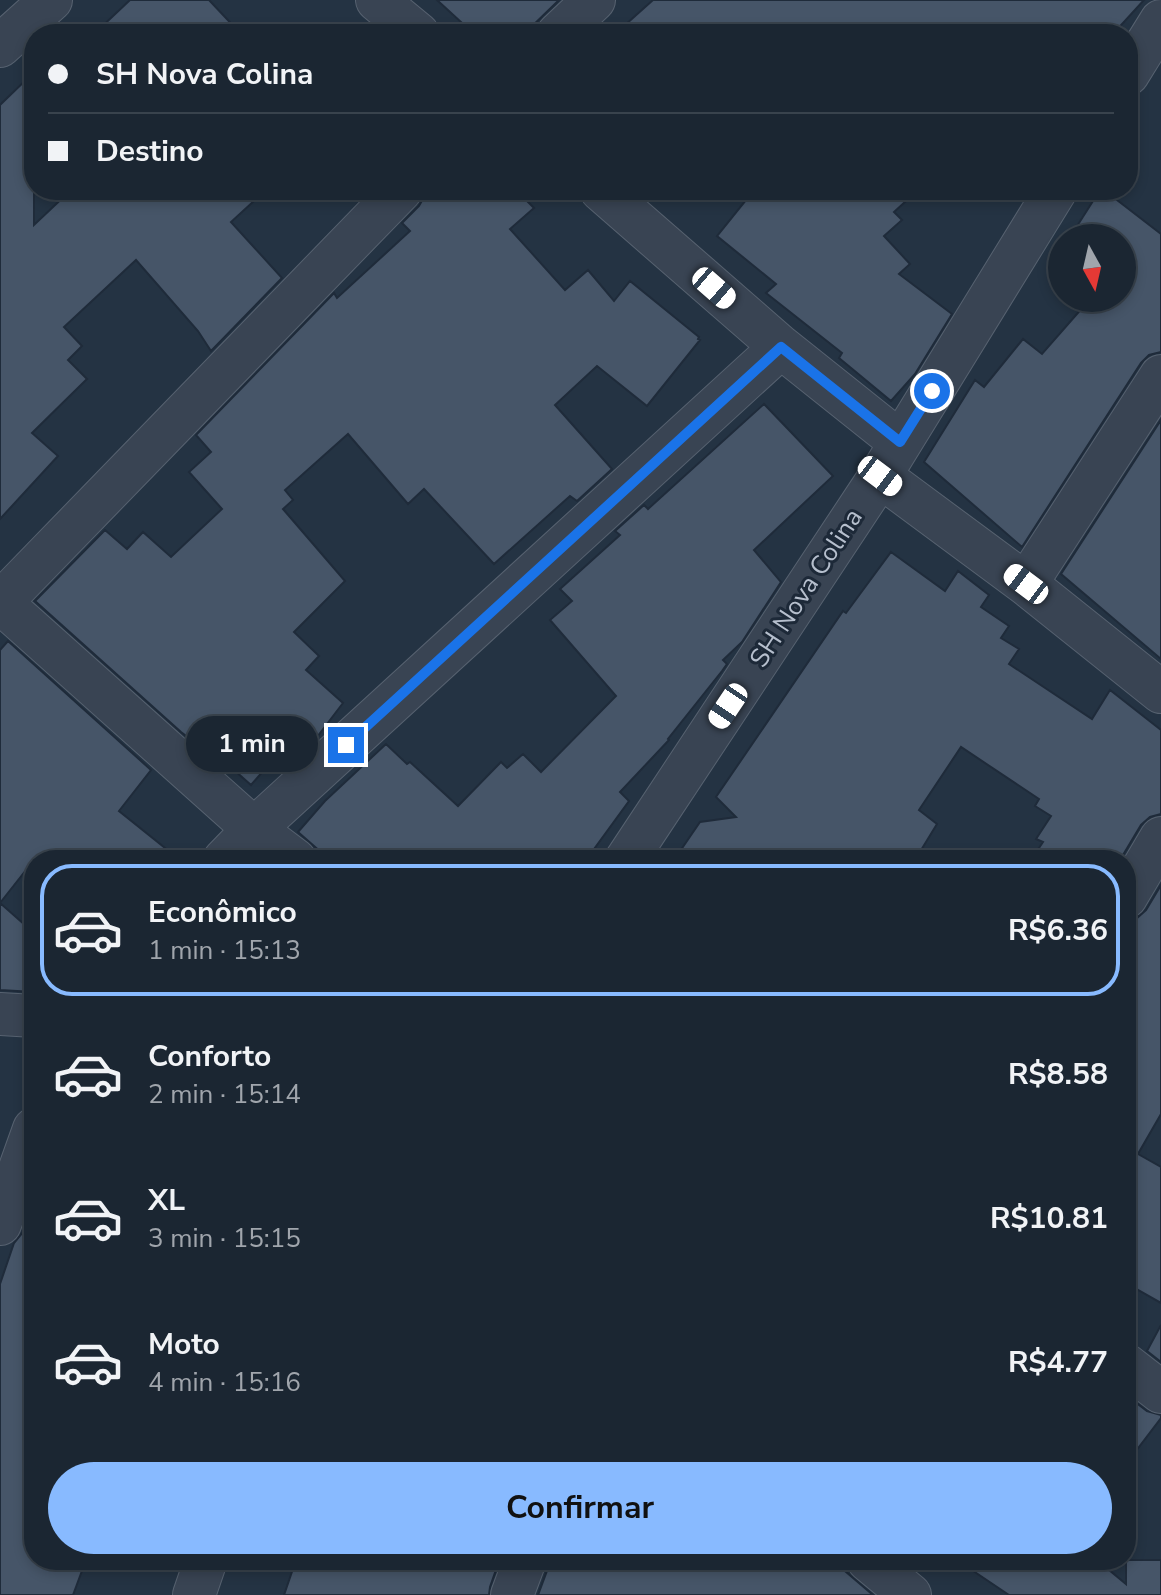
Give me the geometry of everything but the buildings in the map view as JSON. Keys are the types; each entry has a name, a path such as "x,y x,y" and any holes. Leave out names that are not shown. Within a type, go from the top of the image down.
{"street":[{"path":"24,24 51,0"},
{"path":"377,0 406,24"},
{"path":"569,24 594,0"},
{"path":"1138,58 1161,21"},
{"path":"0,46 24,24"},
{"path":"282,850 254,829 0,603 391,200"},
{"path":"612,200 781,347 890,459 1026,584 1161,692"},
{"name":"SH Nova Colina","path":"633,850 890,459 1050,200"},
{"path":"234,850 781,347"},
{"path":"1026,584 1161,376"},
{"path":"1136,880 1161,838"},
{"path":"0,1014 24,1015"},
{"path":"0,1224 24,1157"},
{"path":"1136,1373 1161,1392"},
{"path":"194,1595 203,1570"},
{"path":"512,1595 521,1570"},
{"path":"880,1570 910,1595"}],"route":[{"path":"346,745 781,347 900,442 932,391"}]}
